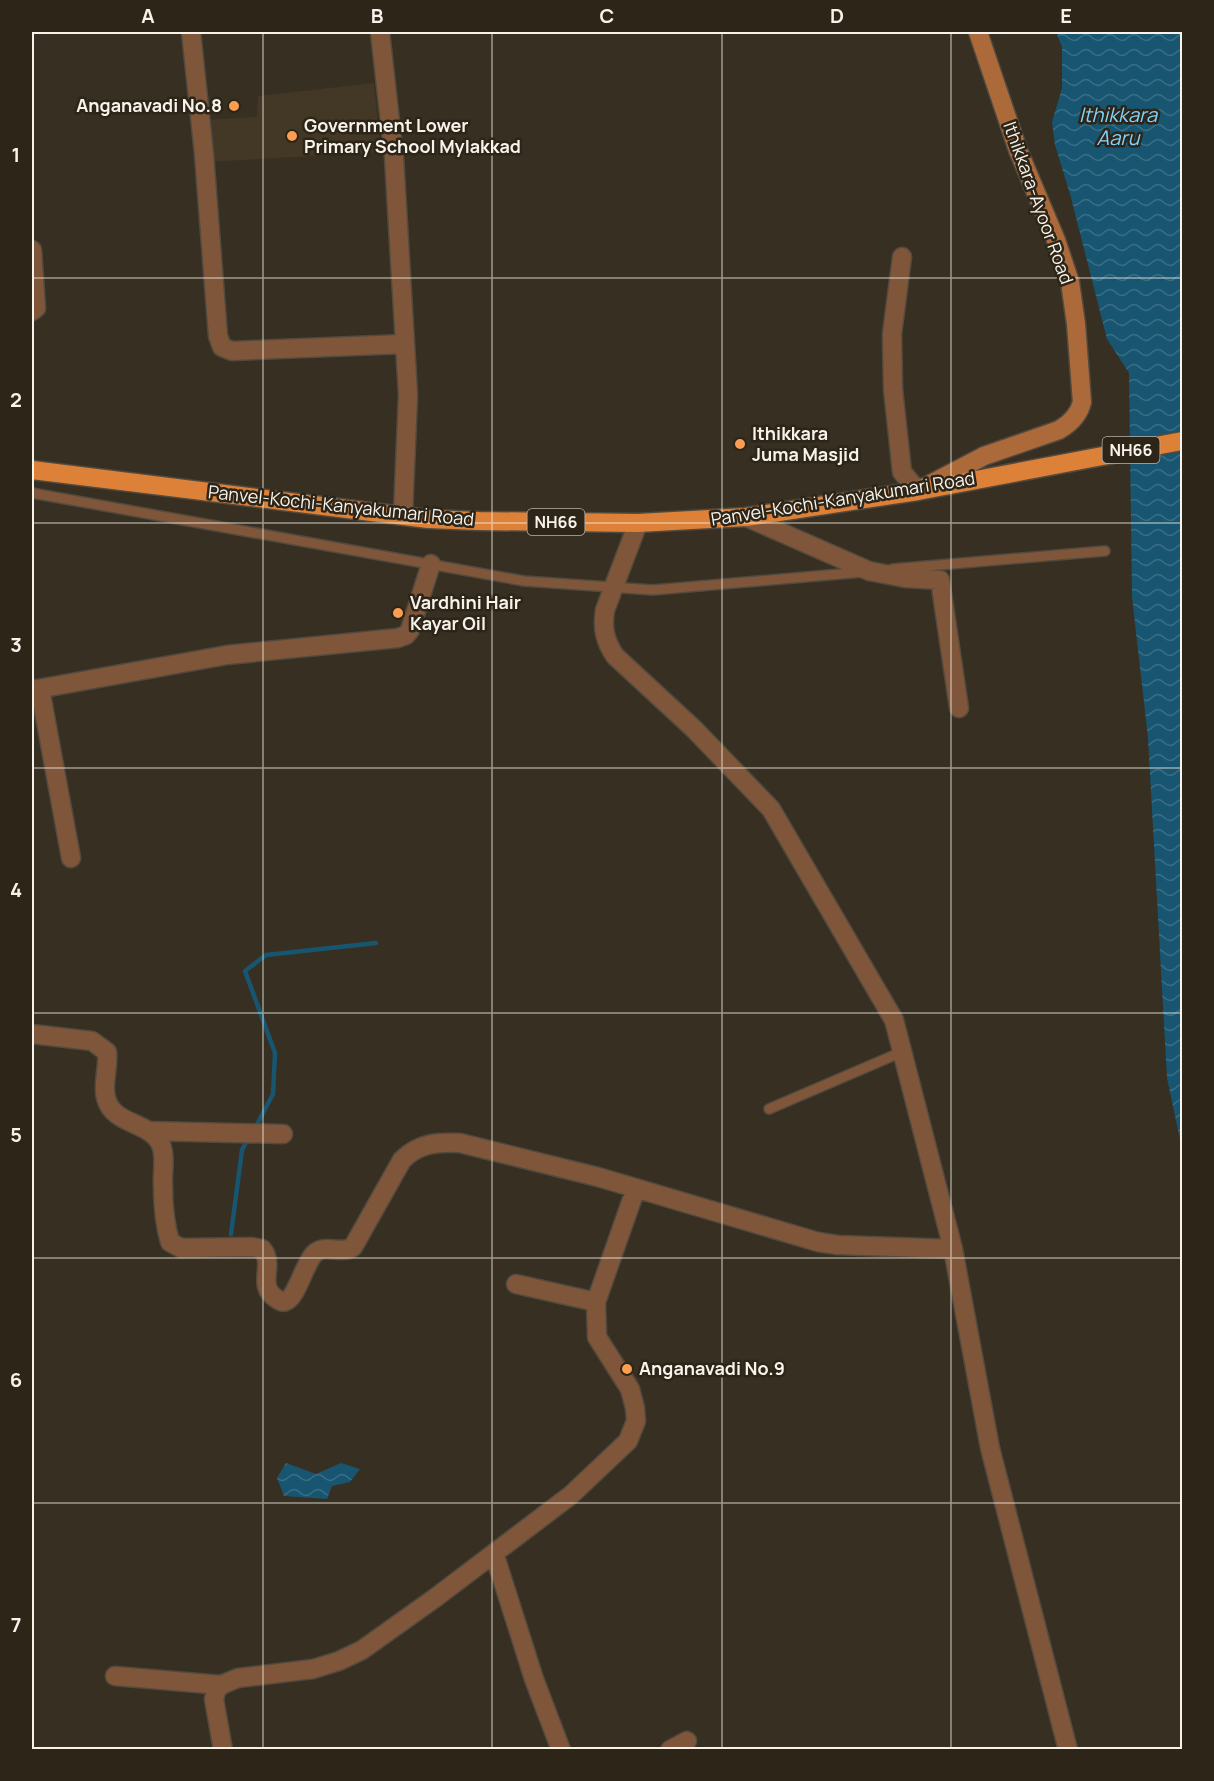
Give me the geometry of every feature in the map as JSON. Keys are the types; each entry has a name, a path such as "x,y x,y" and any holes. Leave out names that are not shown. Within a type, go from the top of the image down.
{"highway":[{"name":"Panvel-Kochi-Kanyakumari Road","path":"32,470 403,515 479,521 638,523 746,517 918,491 1182,441"}],"main road":[{"name":"Ithikkara-Ayoor Road","path":"918,491 984,456 1059,430 1080,412 1082,402 1070,282 1056,240 1018,150 978,32"}],"street":[{"path":"191,32 204,154 218,336 222,347 232,351 405,344"},
{"path":"380,32 394,157 408,395 403,515"},
{"path":"32,250 36,308 32,311"},
{"path":"902,257 892,334 893,388 902,472 918,491"},
{"path":"746,517 869,571 905,578 940,580 959,708"},
{"path":"638,523 603,623 611,649 694,729 771,809 891,1014 903,1052 952,1249 990,1448 1068,1749"},
{"path":"71,858 36,689 227,655 398,638 406,635 410,630 431,564"},
{"path":"32,1034 92,1041 107,1052 105,1090 109,1107 118,1116 156,1137 162,1147 163,1188 170,1242 181,1248 252,1247 262,1250 267,1260 267,1288 270,1294 280,1301 287,1301 290,1298 309,1260 318,1251 323,1249 346,1251 353,1246 402,1160 415,1150 429,1144 460,1143 598,1177 818,1242 838,1245 952,1249"},
{"path":"148,1131 283,1134"},
{"path":"115,1676 221,1685 238,1678 313,1669 339,1661 362,1650 571,1495 628,1441 636,1421 630,1389 597,1337 596,1302 636,1188"},
{"path":"516,1284 596,1302"},
{"path":"494,1553 534,1679 561,1749"},
{"path":"221,1685 214,1699 223,1749"},
{"path":"670,1749 687,1741"}],"lane":[{"path":"32,493 524,581 653,591 1105,551"},
{"path":"769,1109 903,1052"}],"shaded area":[{"name":"Government Lower Primary School Mylakkad","path":"374,83 381,152 208,162 204,120 257,117 258,96"}],"water":[{"name":"Ithikkara Aaru","path":"1056,32 1182,32 1182,1149 1167,1078 1148,738 1132,597 1129,373 1107,339 1070,194 1055,145 1052,122 1062,88 1062,47"},
{"path":"286,1463 316,1474 341,1463 360,1469 350,1482 332,1486 327,1499 284,1496 277,1478"}],"waterway":[{"path":"254,1130 273,1094 275,1053 245,971 266,955 376,943"},
{"path":"231,1234 242,1150 249,1137"}],"place":[{"name":"Anganavadi No.8","path":"234,106"},
{"name":"Government Lower Primary School Mylakkad","path":"292,136"},
{"name":"Ithikkara Juma Masjid","path":"740,444"},
{"name":"Vardhini Hair Kayar Oil","path":"398,613"},
{"name":"Anganavadi No.9","path":"627,1369"}]}
